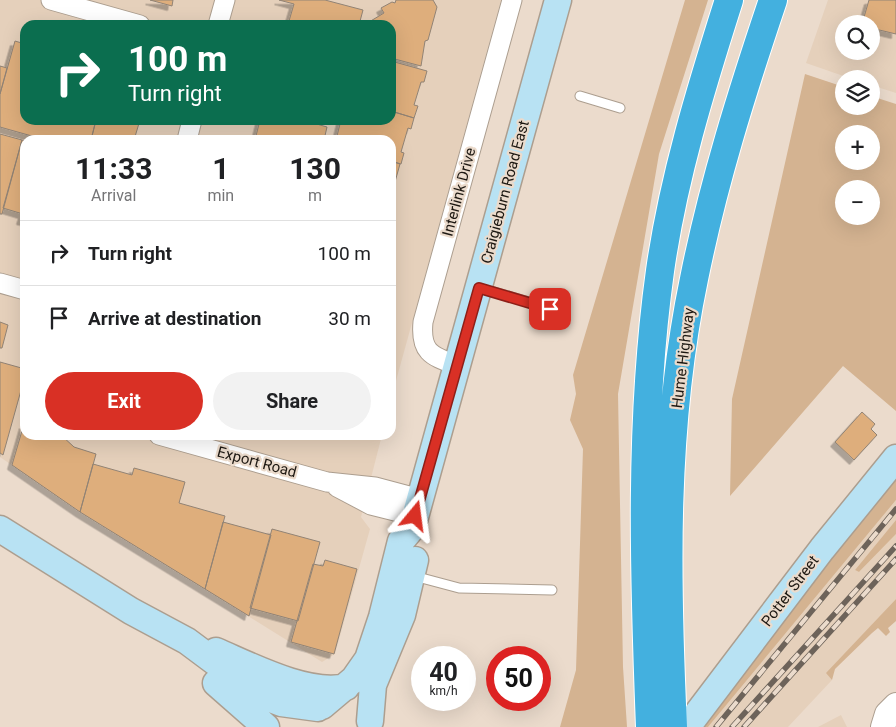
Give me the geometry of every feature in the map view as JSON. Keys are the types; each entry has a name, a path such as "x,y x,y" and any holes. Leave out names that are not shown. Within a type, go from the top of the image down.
{"highway":[{"name":"Hume Highway","path":"657,726 645,586 644,438 654,317 660,268 682,163 711,56 729,0"},
{"name":"Hume Highway","path":"657,726 671,700 668,502 677,390 684,334 693,281 718,175 773,0"}],"main road":[{"name":"Craigieburn Road East","path":"314,713 346,687 358,674 369,655 382,617 401,542 416,514 558,0"},
{"name":"Potter Street","path":"687,727 822,549 896,458"},
{"name":"Craigieburn Road East","path":"372,725 373,685 397,628 412,576 417,545 416,514"},
{"path":"0,529 131,611 172,632 251,666 291,680 320,688 346,687"},
{"path":"131,611 266,727"},
{"path":"172,632 199,649 258,694 314,713 331,703 348,704 359,710 372,725"}],"street":[{"path":"51,0 122,20"},
{"path":"219,20 225,0"},
{"name":"Interlink Drive","path":"458,366 435,357 425,347 422,335 423,322 512,0"},
{"path":"0,284 20,289"},
{"name":"Export Road","path":"177,440 327,482 375,487 416,514"},
{"path":"882,727 887,714 896,705"}],"lane":[{"path":"580,96 620,108"},
{"path":"479,288 564,312"},
{"path":"412,576 459,588 552,590"}],"shaded area":[{"path":"0,0 501,0 396,381 396,135 20,135 20,440 381,440 361,517 370,529 335,654 322,662 80,512 0,457"},
{"path":"685,0 708,0 659,154 618,394 623,667 627,727 560,727 576,670 583,449 570,420 576,394 573,375"},
{"path":"828,0 896,0 896,93 880,88 880,70 835,70 835,73 806,63"},
{"path":"805,74 835,84 835,115 880,115 880,99 896,104 896,411 843,366 730,496 732,399"},
{"path":"896,471 896,500 708,727 698,727"},
{"path":"896,500 896,520 855,570 859,572 896,534 896,599 827,673 832,680 788,727 708,727"},
{"path":"896,520 896,534 859,572 855,570"},
{"path":"896,599 896,621 888,628 890,632 886,636 878,628 835,669 832,680 826,673"},
{"path":"841,715 847,727 818,727"}],"building":[{"path":"150,0 173,0 172,6"},
{"path":"279,0 325,0 363,10 360,20 289,20 294,4"},
{"path":"396,0 433,0 437,7 428,40 425,41 421,66 396,59 396,20 372,20 384,13 381,8 392,2 395,3"},
{"path":"869,0 896,0 896,34 880,30 880,15 865,15"},
{"path":"15,41 20,42 20,125 95,125 92,135 28,135 0,127 0,94"},
{"path":"396,62 427,71 424,82 421,82 414,105 418,106 414,118 396,113"},
{"path":"0,66 7,68 0,94"},
{"path":"396,113 414,118 411,129 408,128 401,152 404,153 401,164 396,162 396,135 337,135 340,125 396,125"},
{"path":"95,125 138,125 136,135 92,135"},
{"path":"259,125 320,125 327,127 325,135 256,135"},
{"path":"0,134 20,139 20,147 2,214 0,214"},
{"path":"20,147 20,213 3,208"},
{"path":"396,163 400,164 396,178"},
{"path":"0,322 8,325 2,348 0,348"},
{"path":"0,362 20,368 20,394 3,455 0,453"},
{"path":"862,412 875,424 871,429 877,435 854,460 835,442"},
{"path":"20,438 20,440 66,440 74,447 96,454 80,512 12,465"},
{"path":"93,464 132,475 134,468 185,482 179,503 225,516 205,589 80,512"},
{"path":"223,522 271,535 249,616 205,589"},
{"path":"272,529 320,542 298,621 250,608"},
{"path":"325,560 357,569 334,654 291,642 313,564 323,566"}],"railway":[{"path":"716,727 896,509"},
{"path":"732,727 896,546"},
{"path":"744,727 896,559"}],"route":[{"path":"415,516 479,288 550,309"}]}
